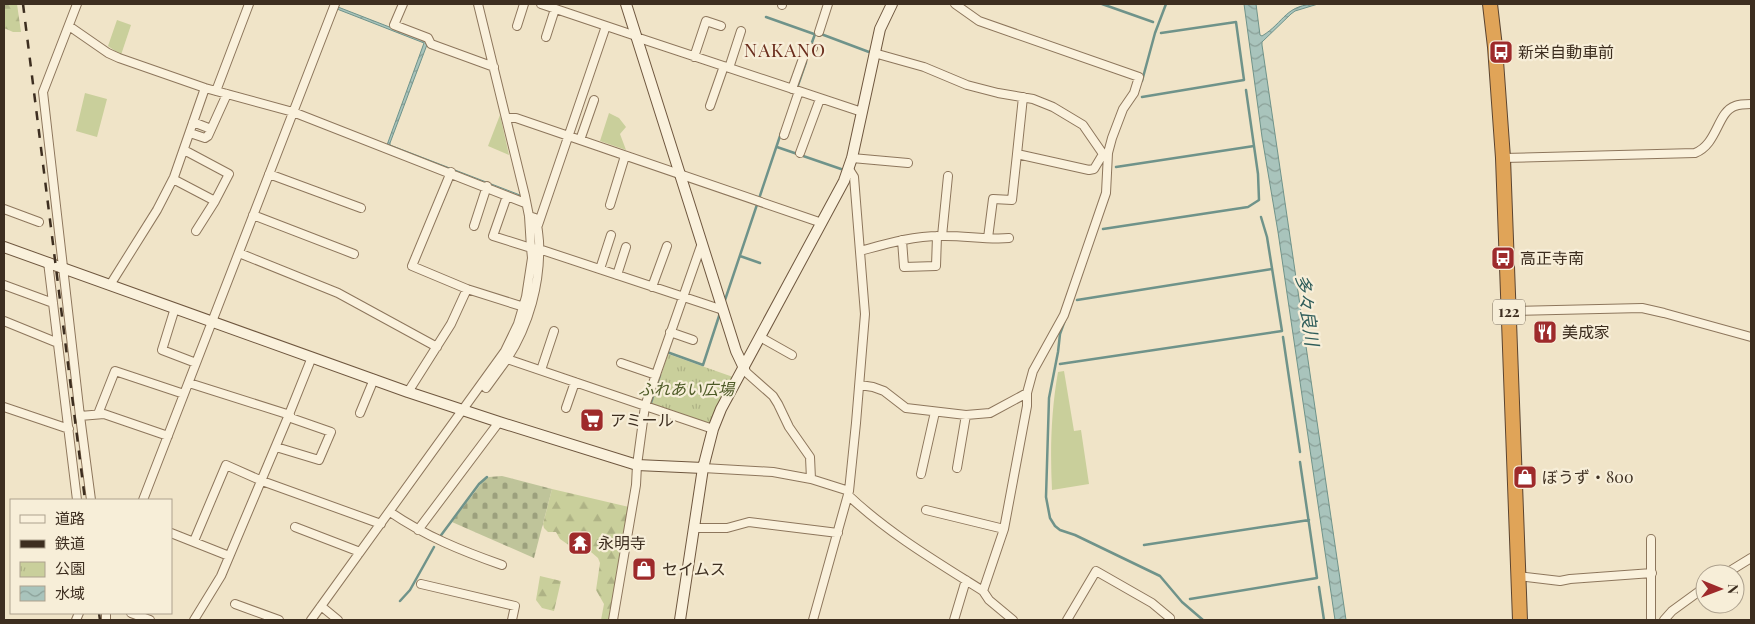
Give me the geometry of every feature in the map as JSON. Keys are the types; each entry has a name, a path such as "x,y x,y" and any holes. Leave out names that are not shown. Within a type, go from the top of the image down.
{"highway":[{"name":"122","path":"1490,4 1503,158 1520,620"}],"street":[{"path":"78,4 43,92 91,499"},
{"path":"216,91 249,4"},
{"path":"143,499 335,4"},
{"path":"403,4 394,25 428,38 431,44 494,67"},
{"path":"478,4 529,216 535,248 537,279 530,310 520,337 508,359 486,388"},
{"path":"517,26 524,4"},
{"path":"541,4 555,7 862,112"},
{"path":"626,4 736,351 747,373 778,404 790,427 810,457 811,479"},
{"path":"819,32 828,4"},
{"path":"680,620 703,468 713,429 721,409 822,223 849,169 880,29 892,4"},
{"path":"955,4 979,21 1139,77 1134,93 1123,109 1105,153 1094,168 1090,170 1017,154"},
{"path":"546,37 555,7"},
{"path":"694,56 706,21 721,26"},
{"path":"69,26 114,56 205,88 293,112 487,186 526,203"},
{"path":"311,620 505,351 524,307 538,226 606,26"},
{"path":"710,106 741,31"},
{"path":"784,134 806,50 813,48"},
{"path":"874,53 924,67 968,85 998,93 1033,99 1053,107 1083,125 1105,153 1106,193 1064,315 1033,371 1027,393 1028,406 1004,529 984,591"},
{"path":"110,285 157,210 173,179 205,88"},
{"path":"190,132 205,138 208,136 227,94"},
{"path":"988,238 993,200 1012,200 1023,97"},
{"path":"800,153 820,99"},
{"path":"580,140 594,100"},
{"path":"1503,158 1695,153 1710,144 1727,112 1734,106 1751,104"},
{"path":"506,118 516,118 822,223"},
{"path":"193,122 211,130"},
{"path":"184,150 229,174 196,231"},
{"path":"610,205 625,156"},
{"path":"852,158 908,163"},
{"path":"813,620 848,493 860,385 865,314 854,177 849,169"},
{"path":"451,172 412,266 467,289 524,307"},
{"path":"269,174 361,208"},
{"path":"902,240 904,267 936,266 948,176"},
{"path":"173,179 215,201"},
{"path":"474,226 487,186"},
{"path":"507,196 493,236 723,310"},
{"path":"4,209 39,222"},
{"path":"253,215 354,254"},
{"path":"529,216 535,218 538,226"},
{"path":"600,269 611,235"},
{"path":"860,251 902,240 940,236 1009,238"},
{"path":"613,620 636,485 636,465 645,406 702,243"},
{"path":"652,287 667,246"},
{"path":"4,247 408,392 636,465 773,472 811,479 848,493 866,512 892,531 984,591 989,600 1013,620"},
{"path":"617,275 626,247"},
{"path":"238,253 338,293 437,347"},
{"path":"48,262 77,499"},
{"path":"4,285 53,303"},
{"path":"408,392 451,324 467,289"},
{"path":"175,308 162,350 196,363"},
{"path":"1509,311 1642,308 1664,312 1751,337"},
{"path":"4,321 58,343"},
{"path":"540,370 554,331"},
{"path":"670,332 693,340"},
{"path":"760,337 792,355"},
{"path":"194,620 221,576 312,357"},
{"path":"508,359 713,429"},
{"path":"621,363 656,375"},
{"path":"98,414 115,371 184,394"},
{"path":"360,413 374,379"},
{"path":"566,408 576,382"},
{"path":"189,383 331,432 319,460 276,447"},
{"path":"860,385 884,391 906,408 966,416 990,413 1027,393"},
{"path":"4,407 68,429"},
{"path":"921,474 935,412"},
{"path":"80,416 104,414 168,436"},
{"path":"957,468 966,416"},
{"path":"418,530 499,422"},
{"path":"194,541 226,465 262,481 381,524"},
{"path":"926,510 1004,529"},
{"path":"390,512 418,530 454,548 502,565"},
{"path":"694,528 727,528 749,522 838,533"},
{"path":"294,527 360,552"},
{"path":"172,532 229,556"},
{"path":"1651,539 1651,620"},
{"path":"1067,620 1096,571 1152,603 1170,618"},
{"path":"1518,576 1560,581 1652,573"},
{"path":"954,620 966,580"},
{"path":"421,584 515,606 512,620"},
{"path":"1664,620 1672,611 1695,594"},
{"path":"235,604 279,620"},
{"path":"321,606 338,620"},
{"path":"135,614 150,620"}],"green space":[{"path":"4,4 17,4 21,32 13,32 4,28"},
{"path":"117,20 131,25 121,55 108,46"},
{"path":"85,93 107,99 97,137 76,131"},
{"path":"609,113 619,118 626,127 620,134 626,150 600,141"},
{"path":"500,115 509,155 488,146"},
{"name":"ふれあい広場","path":"668,354 733,377 710,425 651,406"},
{"path":"1064,371 1074,431 1081,430 1089,484 1052,490 1052,416 1058,372"},
{"path":"502,476 552,489 534,558 452,522 484,480 489,477"},
{"path":"552,489 629,507 610,620 601,620 604,604 596,590 600,563 598,558 591,552 573,548 560,539 556,532 548,532 544,528 543,524"},
{"path":"540,576 561,581 554,611 542,608 536,600"}],"water":[{"path":"1244,4 1256,4 1260,35 1262,36 1292,10 1318,4 1295,11 1262,42 1262,45 1346,620 1335,620 1278,232 1262,137"},
{"path":"338,7 428,42 390,145 520,195 520,197 387,145 424,43 337,9"}],"waterway":[{"path":"1102,4 1153,22"},
{"path":"1142,81 1155,33 1166,4"},
{"path":"766,17 814,34"},
{"path":"1142,97 1244,80 1236,22 1161,33"},
{"path":"810,48 815,34 821,34 869,52"},
{"path":"797,88 806,62"},
{"path":"1103,229 1248,207 1259,200 1258,174 1246,90"},
{"path":"725,300 781,133"},
{"path":"1116,167 1254,146"},
{"path":"777,147 841,169"},
{"path":"1060,364 1282,331 1267,237 1261,217"},
{"path":"740,256 760,263"},
{"path":"1077,300 1272,269"},
{"path":"667,353 703,365 720,313"},
{"path":"1065,320 1060,334 1049,398 1046,497 1050,518 1060,530 1075,535 1160,576 1182,602 1203,620"},
{"path":"1283,337 1300,452"},
{"path":"647,415 660,375"},
{"path":"1190,599 1317,578 1300,462"},
{"path":"439,538 479,484 487,477"},
{"path":"1144,545 1309,520"},
{"path":"400,601 410,590 434,547"},
{"path":"1319,587 1324,620"}],"railway":[{"path":"23,4 85,499"},
{"path":"99,614 100,620"}],"place":[{"name":"新栄自動車前","path":"1501,52"},
{"name":"高正寺南","path":"1503,258"},
{"name":"美成家","path":"1545,332"},
{"name":"アミール","path":"592,420"},
{"name":"ぼうず・800","path":"1525,477"},
{"name":"永明寺","path":"580,543"},
{"name":"セイムス","path":"644,569"}],"district":[{"name":"NAKANO","path":"785,50"}],"water label":[{"name":"多々良川","path":"1307,310"}]}
